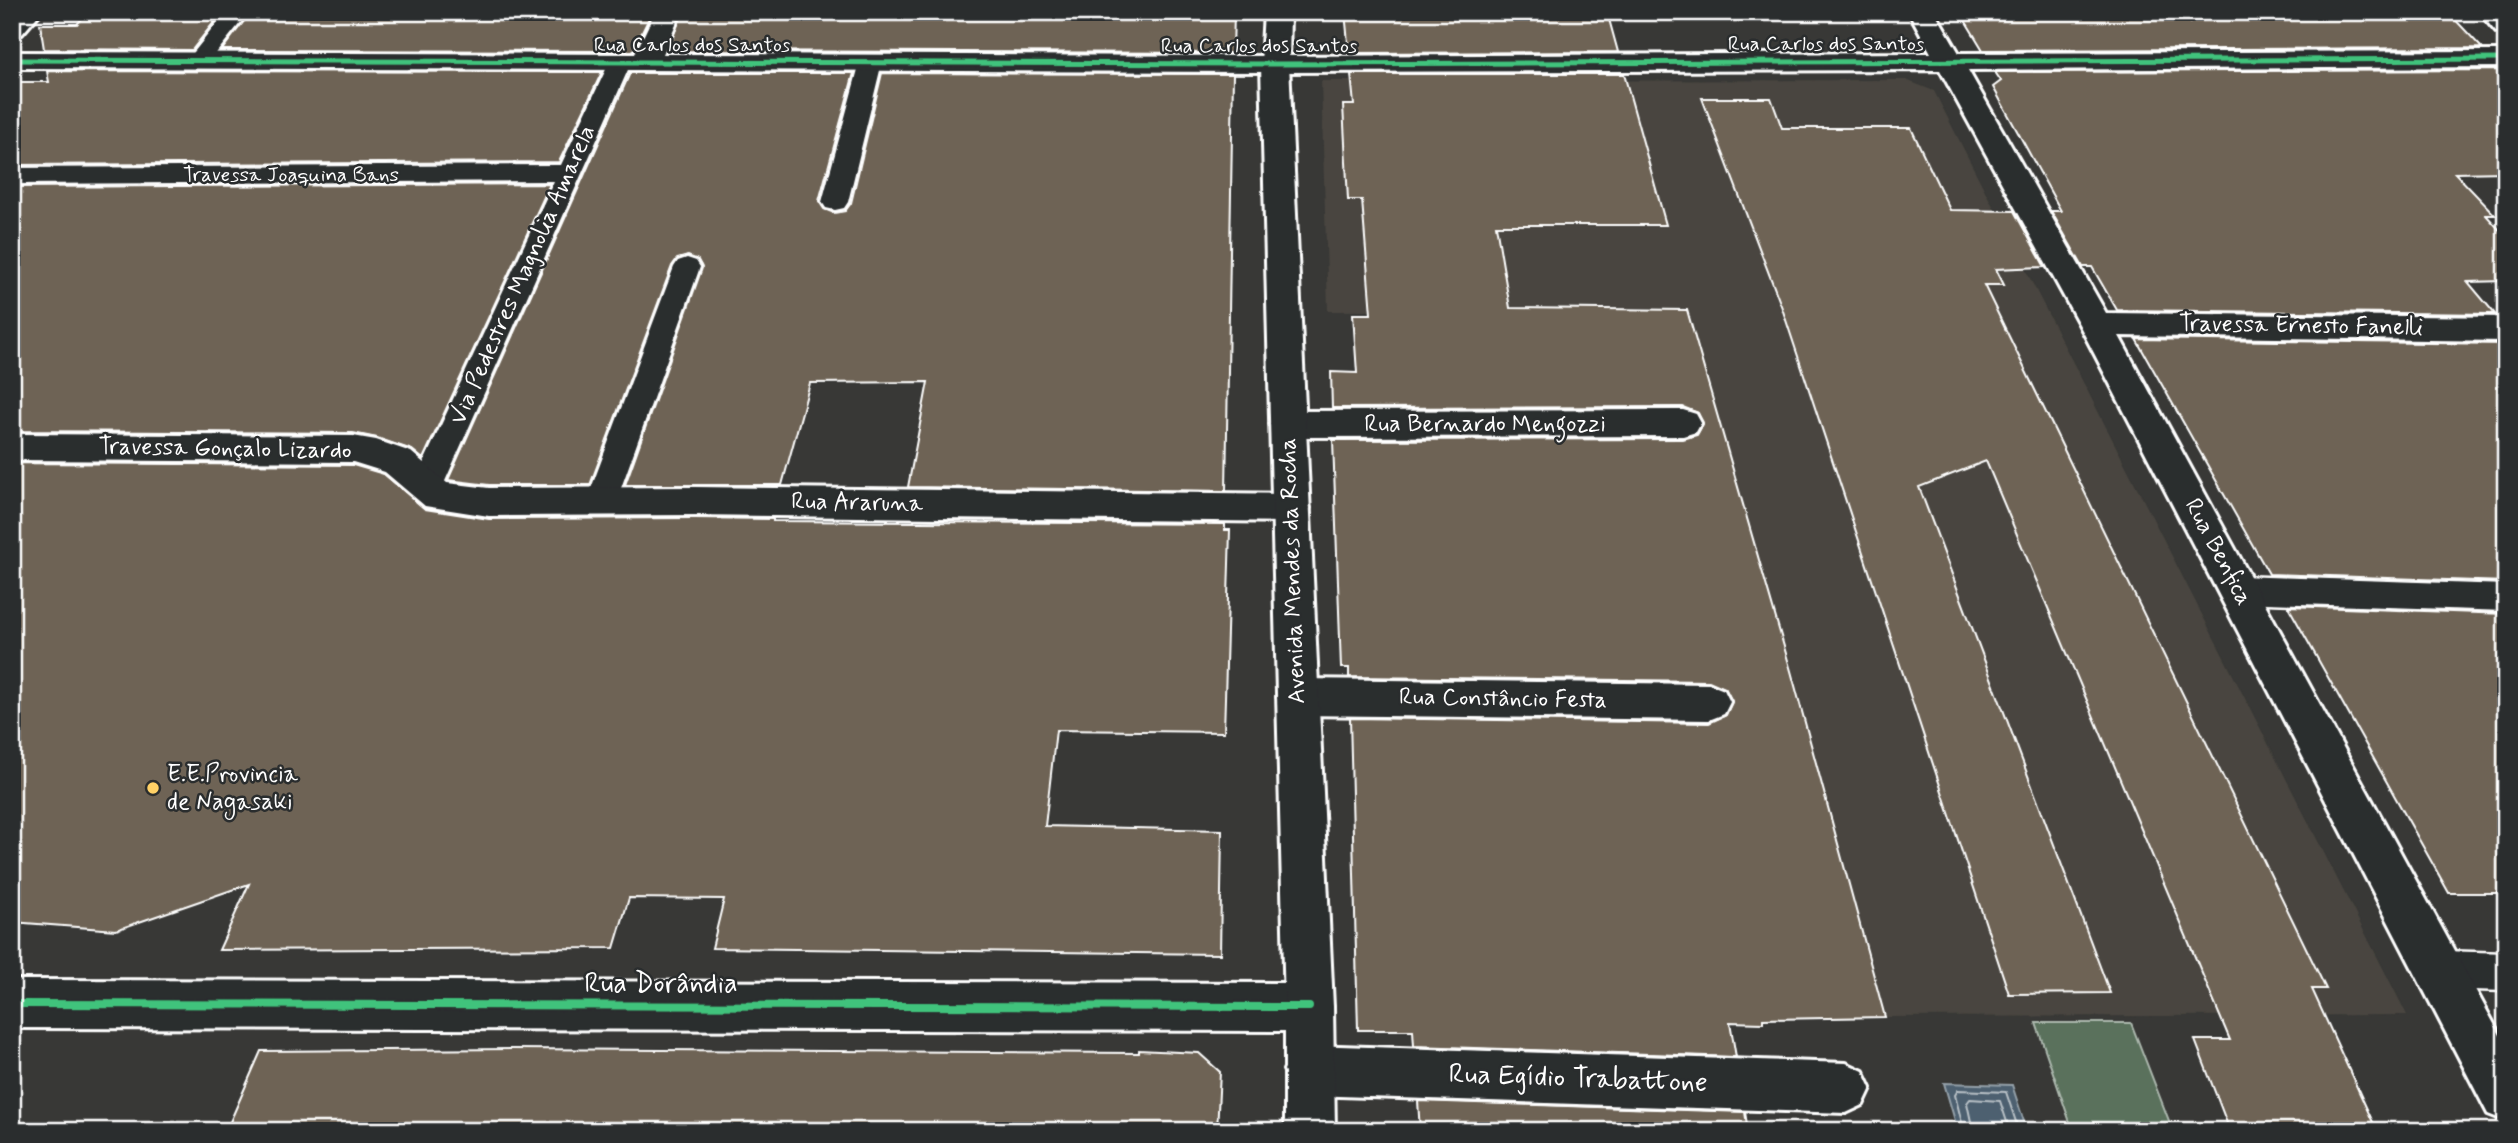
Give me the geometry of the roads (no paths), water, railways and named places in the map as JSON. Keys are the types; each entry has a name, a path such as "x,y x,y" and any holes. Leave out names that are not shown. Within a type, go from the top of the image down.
{"street":[{"path":"12,29 28,12"},
{"path":"632,63 668,12"},
{"name":"Avenida Mendes da Rocha","path":"1277,12 1275,64 1309,1007 1310,1131"},
{"name":"Rua Benfica","path":"1922,12 2096,324 2506,1096"},
{"path":"2492,12 2506,26"},
{"name":"Rua Carlos dos Santos","path":"12,60 1275,64 2506,59"},
{"name":"Travessa Ernesto Fanelli","path":"2096,324 2506,329"},
{"name":"Rua Bernardo Mengozzi","path":"1288,424 1683,423"},
{"name":"Travessa Gonçalo Lizardo","path":"12,447 353,449 376,453 398,462 427,488"},
{"name":"Rua Araruna","path":"427,488 438,496 457,499 1291,508"},
{"name":"Rua Constâncio Festa","path":"1298,697 1709,702"},
{"name":"Rua Dorândia","path":"12,1004 1309,1007"},
{"name":"Rua Egídio Trabattone","path":"1309,1070 1846,1088"}],"lane":[{"path":"197,62 238,12"},
{"path":"835,202 871,62"},
{"name":"Via Pedestres Magnolia Amarela","path":"427,488 569,173 632,63"},
{"name":"Travessa Joaquina Bans","path":"12,176 569,173"},
{"path":"601,502 687,267"},
{"path":"2238,589 2506,598"},
{"path":"2441,970 2506,972"}],"water":[{"path":"1944,1083 2012,1085 2027,1131 1958,1131"}],"place":[{"name":"E.E.Provincia de Nagasaki","path":"153,788"}]}
